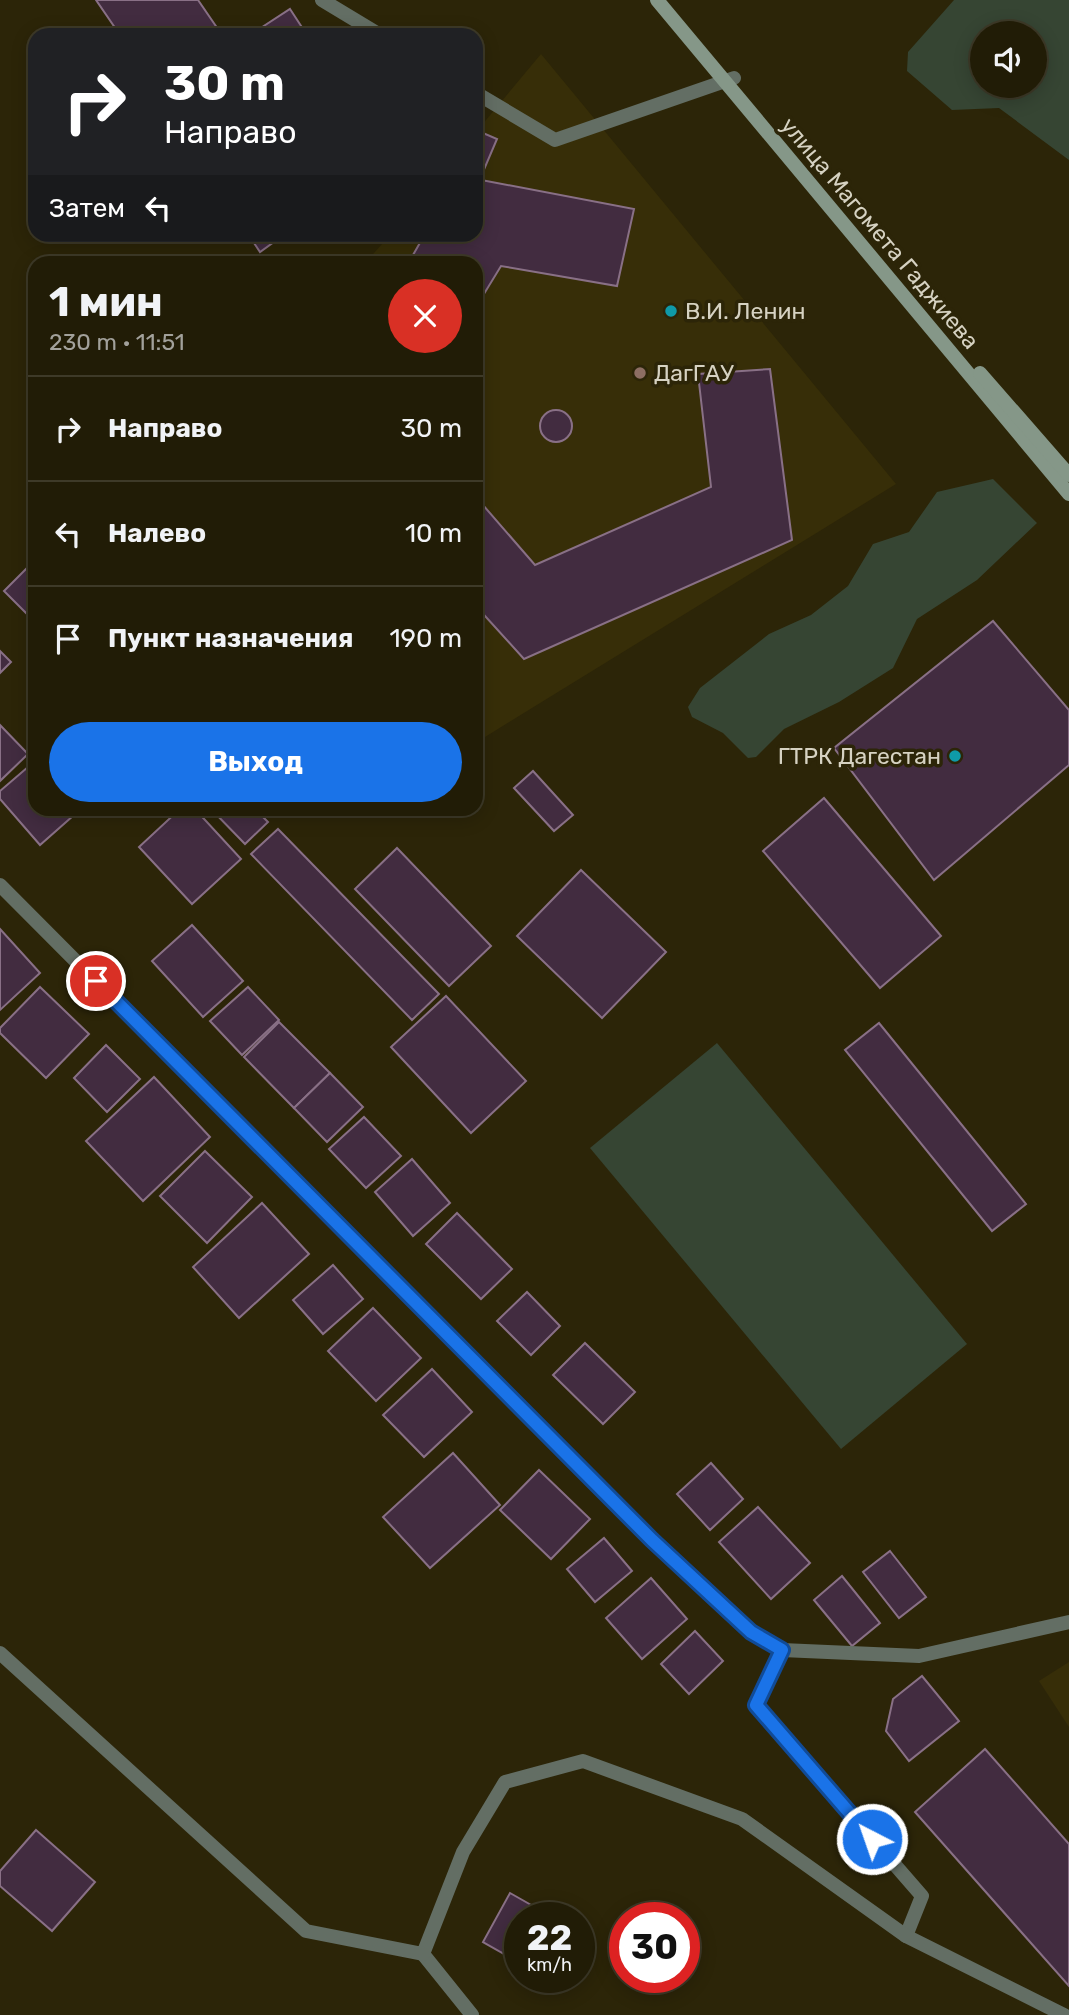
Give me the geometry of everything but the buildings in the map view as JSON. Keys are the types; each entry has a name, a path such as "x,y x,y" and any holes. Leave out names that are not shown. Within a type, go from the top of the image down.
{"main road":[{"name":"улица Магомета Гаджиева","path":"657,0 729,79 1069,475"},
{"name":"улица Магомета Гаджиева","path":"670,0 729,79 1069,494"}],"street":[{"path":"322,0 368,28"},
{"path":"483,97 555,140 729,79"},
{"path":"0,885 652,1540 751,1632 782,1650 919,1656 1069,1622"},
{"path":"782,1650 756,1705 922,1896 906,1936"},
{"path":"0,1653 306,1931 423,1954 472,2015"},
{"path":"423,1954 463,1852 505,1782 583,1760 743,1819 906,1936 1064,2015"}],"shaded area":[{"name":"ДагГАУ","path":"541,54 896,484 485,737 483,256 371,256 384,242 483,242 483,124"},
{"path":"1069,1662 1069,1727 1039,1681"}],"green space":[{"path":"954,0 1069,0 1069,160 999,108 952,110 907,71 908,52"},
{"path":"993,479 1037,523 977,580 917,619 893,668 839,702 784,729 756,757 748,758 723,733 692,717 688,707 700,688 769,634 811,615 848,586 873,544 909,532 937,492"},
{"path":"717,1043 967,1344 841,1449 590,1148"}],"place":[{"name":"В.И. Ленин","path":"671,311"},
{"name":"ДагГАУ","path":"640,373"},
{"name":"ГТРК Дагестан","path":"955,756"}],"route":[{"path":"96,981 652,1540 751,1632 782,1650 756,1705 872,1839"}]}
